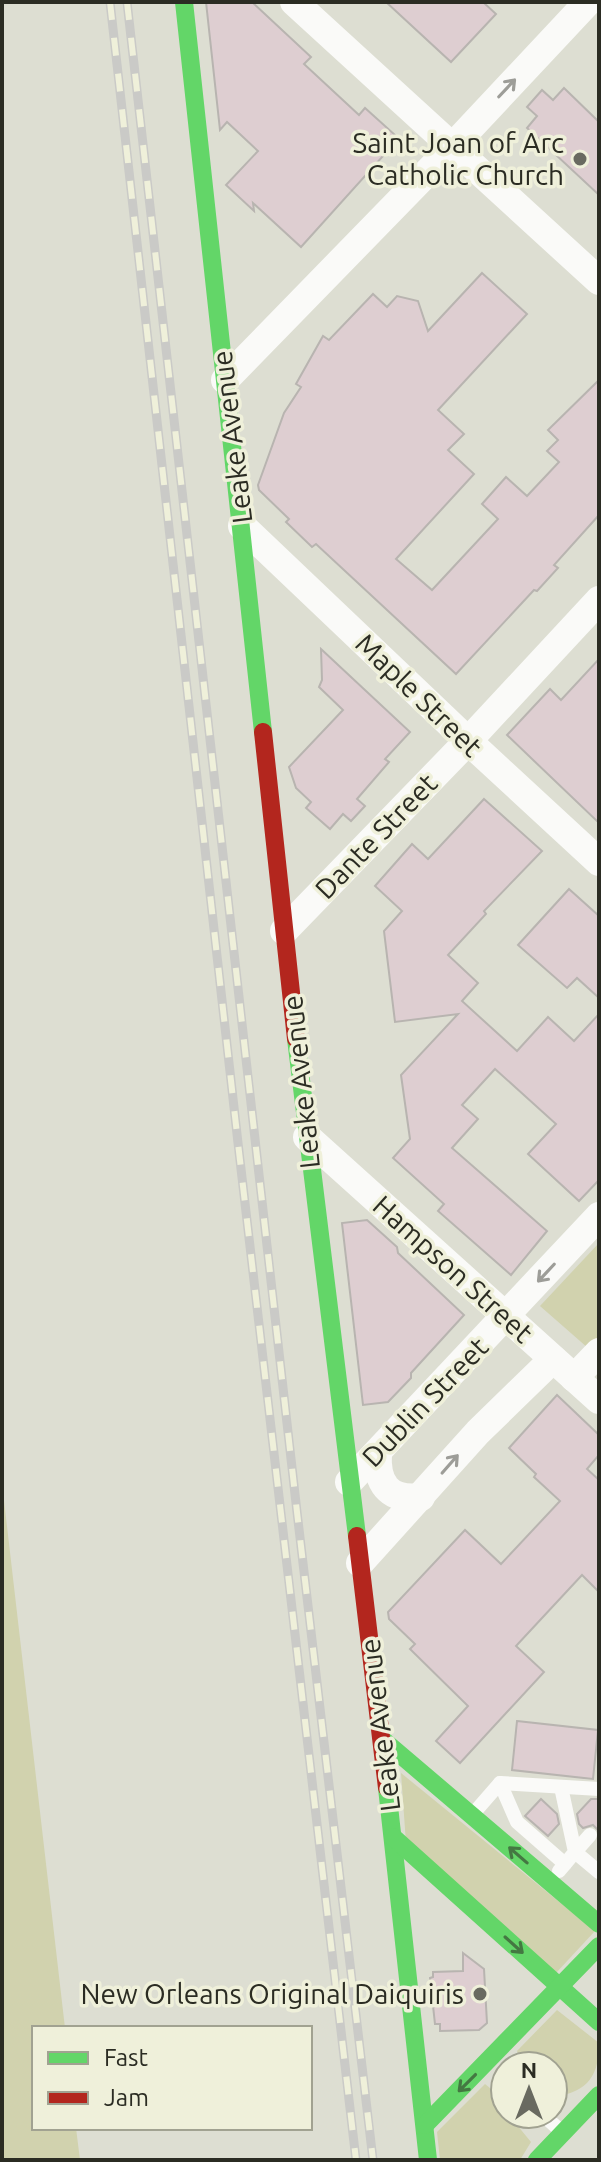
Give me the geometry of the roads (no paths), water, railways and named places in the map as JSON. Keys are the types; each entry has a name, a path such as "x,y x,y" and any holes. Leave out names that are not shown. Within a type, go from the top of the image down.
{"street":[{"name":"Leake Avenue","path":"184,2 307,1137 382,1739 428,2160"},
{"path":"294,2 454,145 599,281"},
{"path":"225,380 454,145 584,3"},
{"name":"Maple Street","path":"242,526 599,862"},
{"name":"Dante Street","path":"284,931 599,600"},
{"name":"Hampson Street","path":"307,1137 599,1400"},
{"name":"Dublin Street","path":"349,1482 599,1216"},
{"path":"574,1378 599,1352"},
{"path":"360,1563 478,1432 553,1359"},
{"path":"378,1452 377,1470 382,1485 408,1499 421,1497"},
{"path":"382,1739 599,1924"},
{"path":"393,1837 599,2022"},
{"path":"510,2050 559,1986 599,1946"},
{"path":"425,2125 489,2071"},
{"path":"537,2160 599,2095"}],"lane":[{"path":"472,1815 500,1783"},
{"path":"500,1783 599,1789"},
{"path":"500,1783 517,1822 565,1864"},
{"path":"561,1787 575,1852 599,1872"},
{"path":"550,1882 590,1835"}],"railway":[{"path":"110,2 356,2160"},
{"path":"127,2 373,2160"}],"place":[{"name":"Saint Joan of Arc Catholic Church","path":"580,159"},
{"name":"New Orleans Original Daiquiris","path":"480,1994"}]}
